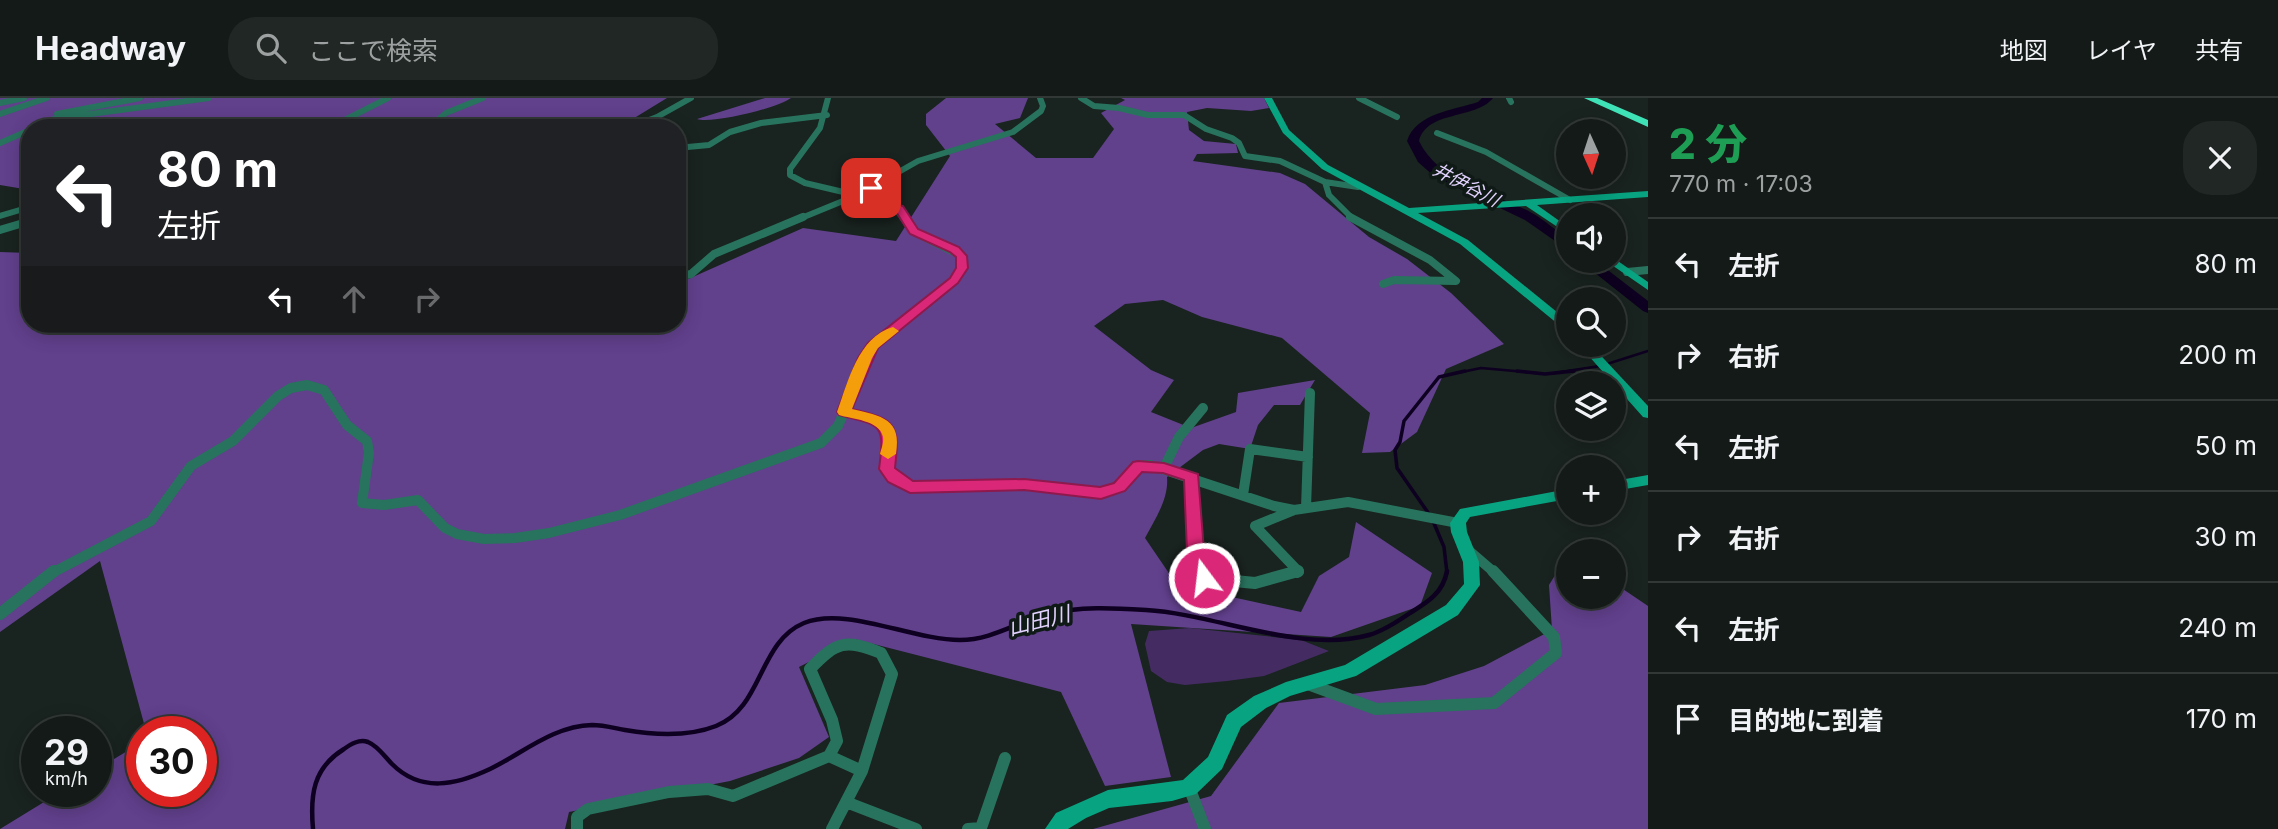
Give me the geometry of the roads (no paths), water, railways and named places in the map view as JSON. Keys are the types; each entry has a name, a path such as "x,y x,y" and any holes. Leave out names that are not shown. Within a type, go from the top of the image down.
{"highway":[{"path":"1590,98 1648,124"}],"street":[{"path":"0,103 24,98"},
{"path":"0,114 47,98"},
{"path":"140,98 63,112 51,118 209,98"},
{"path":"347,119 388,98"},
{"path":"439,119 483,98"},
{"path":"652,119 691,98"},
{"path":"0,614 60,566 152,521 191,466 233,441 278,396 299,386 313,385 324,390 347,425 367,441 369,453 362,503 384,505 418,500 446,530 478,538 528,535 594,523 821,443 838,426 865,358 873,345 930,302 954,280 962,268 961,256 954,249 914,231 899,208 860,194 805,183 790,175 790,169 816,136 827,115 828,98"},
{"path":"686,275 714,254 860,194 918,161 1013,132 1041,111 1043,106 1040,98"},
{"path":"1081,98 1094,106 1119,108 1148,116 1184,115 1206,129 1233,138 1239,143 1245,156 1285,162 1325,182 1358,187"},
{"path":"1268,98 1286,131 1325,167 1464,242 1556,317"},
{"path":"1359,98 1397,117"},
{"path":"686,147 709,145 730,132 761,123 827,115"},
{"path":"1437,133 1486,152 1570,200"},
{"path":"0,143 21,134"},
{"path":"1325,182 1325,189 1345,214 1426,258 1456,281 1394,280 1382,284"},
{"path":"1409,211 1648,194"},
{"path":"1525,203 1556,223"},
{"path":"0,216 21,210"},
{"path":"0,230 21,224"},
{"path":"1627,272 1648,270"},
{"path":"1627,272 1648,287"},
{"path":"1597,357 1648,414"},
{"path":"1300,509 1308,457 1310,393"},
{"path":"1164,468 1179,437 1203,408"},
{"path":"844,412 874,419 886,428 891,437 887,469 894,478 910,487 1024,484 1101,493 1120,487 1138,466 1164,468 1243,495 1300,509"},
{"path":"1243,495 1250,449 1308,457"},
{"path":"1192,477 1195,551 1204,578 1255,583 1299,572 1255,526 1300,509 1348,502 1453,522 1465,513 1556,496"},
{"path":"1626,484 1648,480"},
{"path":"1055,829 1063,820 1108,799 1172,792 1189,787 1214,763 1234,721 1260,702 1350,671 1452,610 1472,585 1471,562 1453,522"},
{"path":"1307,684 1376,709 1494,703 1556,653 1554,636 1485,562 1463,545"},
{"path":"577,829 577,817 587,809 669,792 708,789 733,796 830,757 837,741 832,720 810,669 831,647 852,641 881,653 892,674 862,771 832,829"},
{"path":"830,757 862,771"},
{"path":"968,829 981,828 1005,758"},
{"path":"1189,787 1205,829"},
{"path":"846,802 916,829"}],"waterway":[{"name":"井伊谷川","path":"1488,98 1482,104 1429,121 1416,131 1413,141 1422,160 1439,174 1530,217 1556,237"},
{"name":"井伊谷川","path":"1603,273 1648,308"},
{"name":"山田川","path":"1607,364 1648,351"},
{"name":"山田川","path":"1554,373 1600,366"},
{"name":"山田川","path":"1457,373 1481,368 1534,373"},
{"name":"山田川","path":"1429,514 1397,468 1395,450 1400,442 1404,421 1439,377 1465,371"},
{"name":"山田川","path":"1517,371 1534,373"},
{"name":"山田川","path":"1534,373 1556,373"},
{"name":"山田川","path":"1433,521 1444,547 1447,572"},
{"name":"山田川","path":"313,829 313,794 320,774 334,756 355,743 365,741 372,744 403,773 415,779 439,783 477,775 551,735 578,727 592,725 659,734 705,730 731,717 743,705 768,659 789,632 804,623 821,619 859,621 941,639 960,640 983,637 1060,611 1122,609 1173,613 1315,640 1343,640 1379,631 1423,605 1438,591 1447,572"}]}
